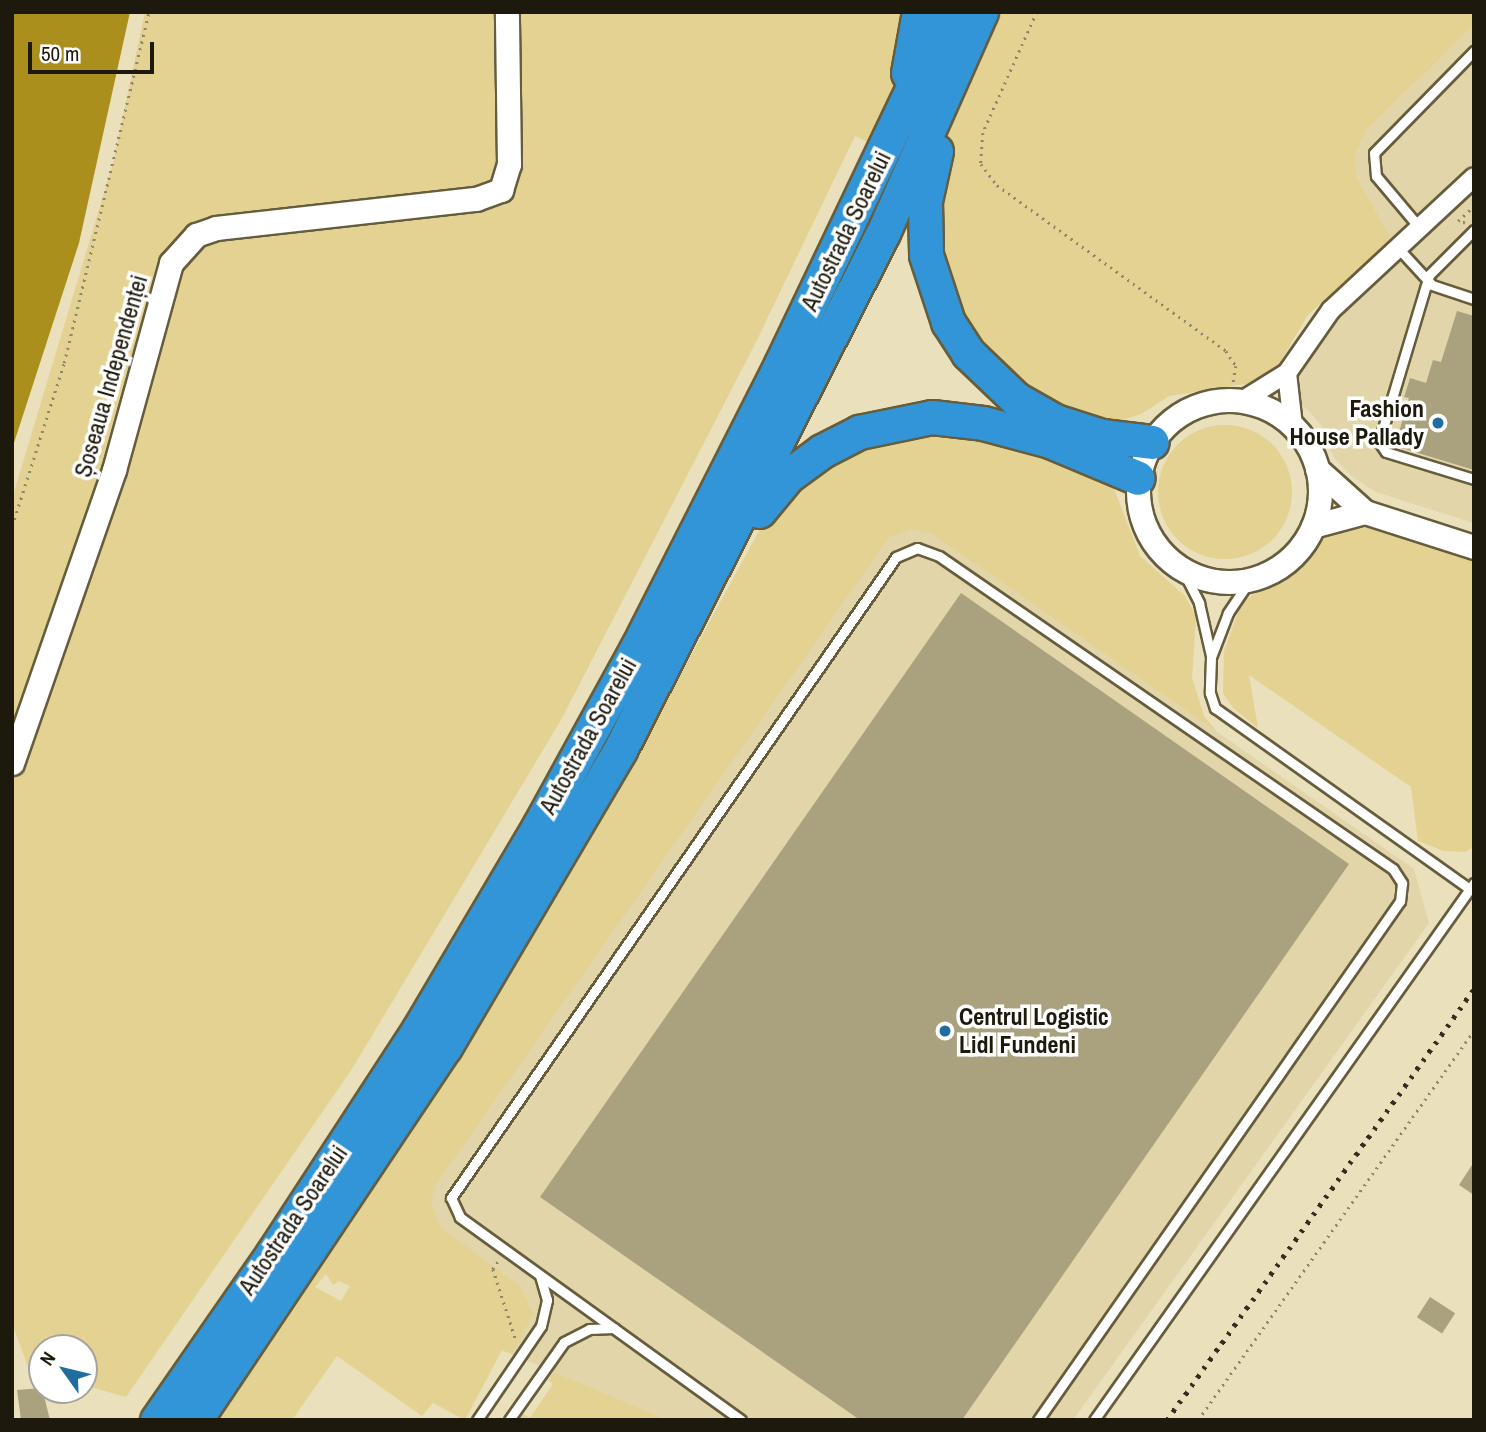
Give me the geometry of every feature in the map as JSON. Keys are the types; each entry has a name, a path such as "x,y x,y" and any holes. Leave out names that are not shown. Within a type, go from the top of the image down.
{"highway":[{"path":"898,124 919,12"},
{"path":"970,13 954,103 931,162 925,201 926,255 948,322 990,377 1033,410 1102,436 1152,442"},
{"name":"Autostrada Soarelui","path":"156,1420 273,1253 419,1029 539,826 637,648 898,124 970,13"},
{"name":"Autostrada Soarelui","path":"195,1420 445,1047 552,869 662,670 883,233 970,13"},
{"path":"662,670 693,639 763,503 788,476 822,451 859,432 894,422 956,418 1077,449 1138,478"}],"street":[{"name":"Șoseaua Independenței","path":"12,763 114,470 171,263 196,235 216,228 476,199 501,190 509,164 507,12"},
{"path":"1317,469 1320,498 1313,526 1288,561 1250,580 1215,581 1183,571 1161,554 1146,531 1138,505 1138,478 1152,442 1186,410 1237,400 1287,373 1331,310 1474,177"},
{"path":"1287,373 1293,426 1317,469 1365,512 1474,547"},
{"path":"1237,400 1260,405 1293,426"},
{"path":"1313,526 1365,512"}],"lane":[{"path":"1419,227 1376,176 1374,153 1474,51"},
{"path":"1474,228 1432,269 1380,446 1474,479"},
{"path":"1398,248 1428,280 1474,299"},
{"path":"741,1420 455,1213 454,1192 895,557 917,548 928,551 1393,869 1402,883 1401,901 1038,1420"},
{"path":"1094,1420 1472,886 1225,718 1210,694 1211,657 1199,603 1183,571"},
{"path":"1211,657 1228,613 1250,580"},
{"path":"477,1420 545,1314 547,1300 539,1274"},
{"path":"509,1420 564,1342 589,1329 615,1328"}],"path":[{"path":"12,526 64,363 149,12"},
{"path":"1037,12 983,133 981,164 997,185 1226,351 1236,366 1237,400"},
{"path":"1474,206 1458,221 1474,228"},
{"path":"1198,1420 1474,1030"},
{"path":"506,1251 492,1269 521,1355"}],"shaded area":[{"path":"12,12 130,12 79,243 12,449"},
{"path":"145,12 1474,12 1474,25 1366,130 1355,156 1357,178 1391,239 1308,315 1274,372 1258,382 1169,396 1141,414 1110,424 1025,392 963,323 934,232 936,174 855,136 757,340 561,720 352,1069 126,1397 98,1389 98,1334 28,1334 28,1367 12,1323 12,499 113,163"},
{"path":"1474,25 1474,523 1376,492 1351,476 1334,458 1321,425 1309,411 1274,386 1390,239 1357,178 1355,156 1366,130"},
{"path":"1225,425 1251,430 1272,445 1287,466 1292,492 1287,518 1272,539 1251,554 1225,559 1199,554 1178,539 1163,518 1158,492 1163,466 1178,445 1199,430"},
{"path":"899,430 997,436 1105,477 1114,489 1140,556 1185,596 1196,616 1192,678 1204,716 1217,732 931,533 913,529 889,537 435,1186 431,1202 440,1227 520,1286 533,1314 512,1354 502,1350 465,1420 433,1403 422,1416 337,1356 292,1420 207,1420 321,1256 633,762 777,498 819,462","holes":["326,1274 333,1285 339,1281 350,1286 341,1301 315,1287"]},
{"name":"Centrul Logistic Lidl Fundeni","path":"894,507 1414,869 1429,923 1073,1420 668,1420 350,1286"},
{"path":"1369,527 1474,561 1474,847 1465,852 1444,851 1418,841 1411,787 1249,675 1258,728 1233,708 1223,693 1224,651 1241,604 1328,535"},
{"path":"554,1372 668,1420 517,1420 522,1413 530,1418 553,1384 548,1380"}],"building":[{"name":"Fashion House Pallady","path":"1457,311 1474,316 1474,470 1395,446 1409,398 1404,397 1410,378 1426,383 1433,360 1441,362"},
{"name":"Centrul Logistic Lidl Fundeni","path":"961,593 1349,864 962,1420 860,1420 540,1197"},
{"path":"1474,1162 1474,1195 1459,1185"},
{"path":"1430,1297 1455,1313 1442,1333 1417,1317"},
{"path":"28,1389 28,1404 46,1404 50,1420 21,1420 17,1390"}],"railway":[{"path":"1167,1420 1474,989"}],"place":[{"name":"Fashion House Pallady","path":"1438,423"},
{"name":"Centrul Logistic Lidl Fundeni","path":"945,1031"}]}
